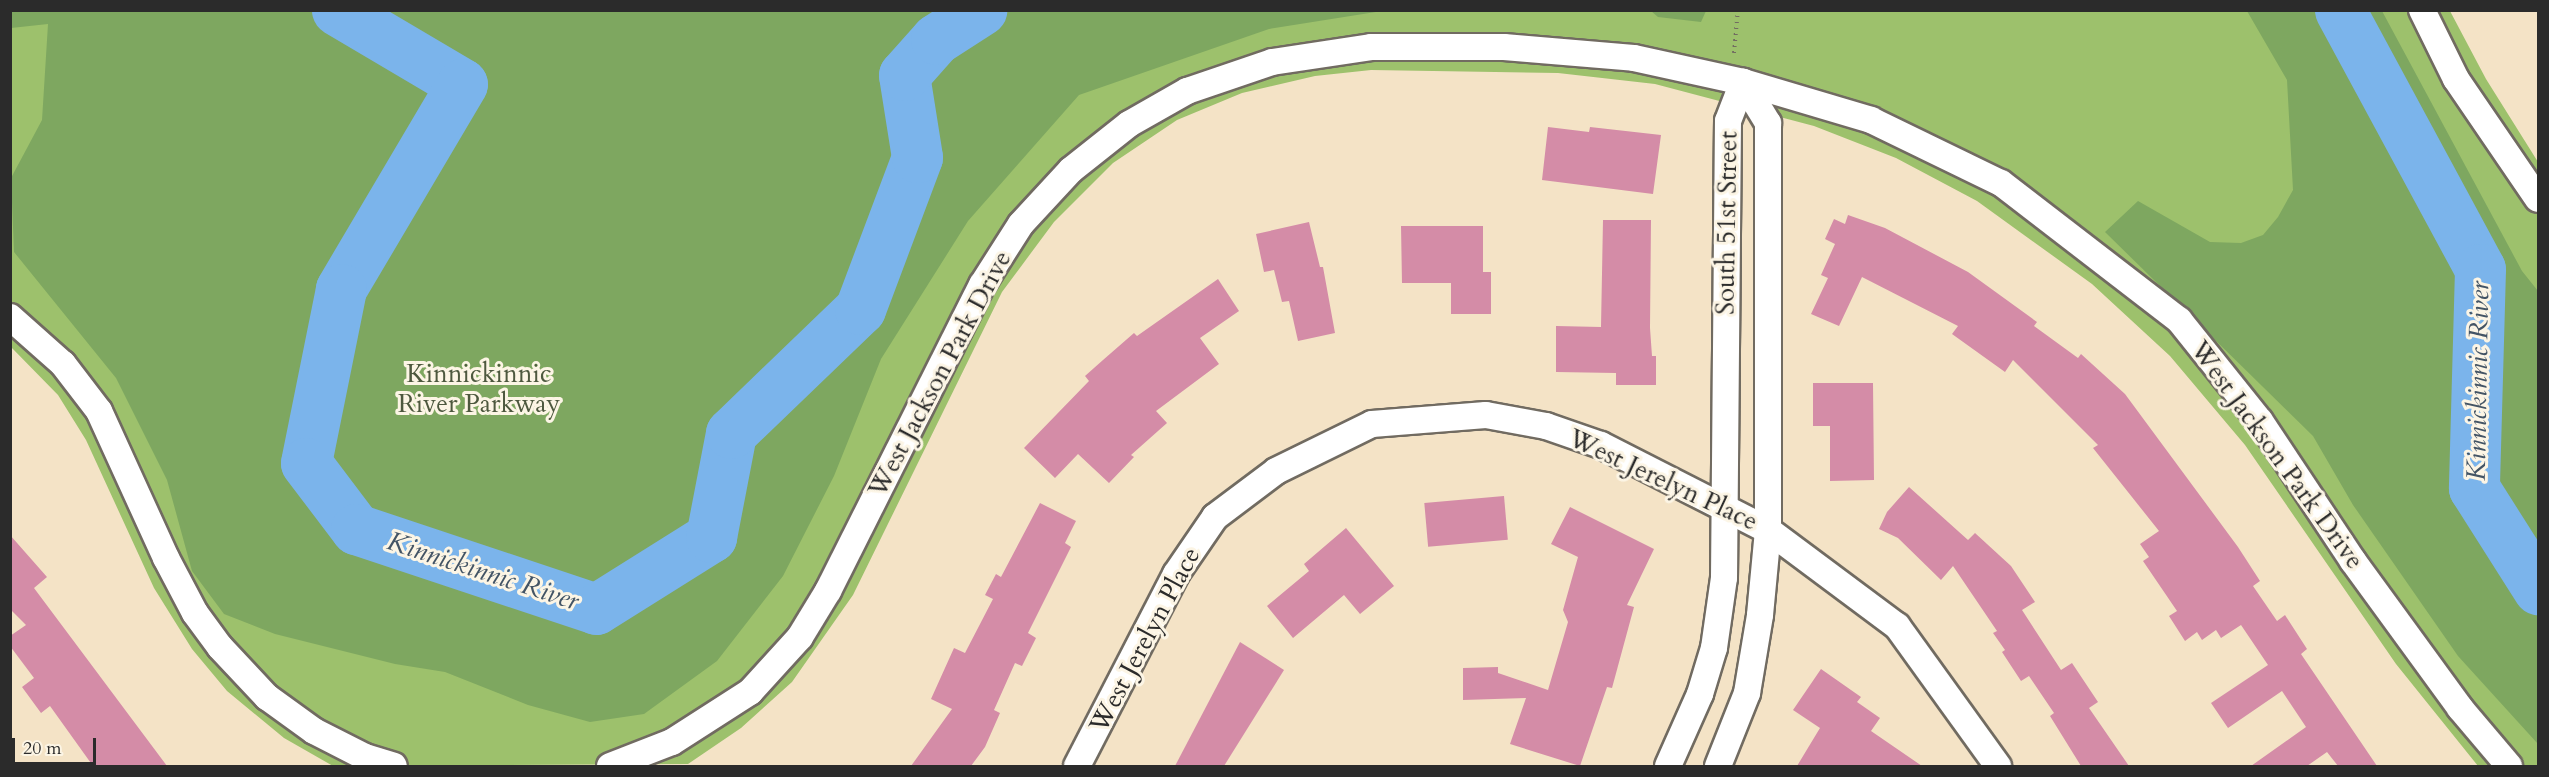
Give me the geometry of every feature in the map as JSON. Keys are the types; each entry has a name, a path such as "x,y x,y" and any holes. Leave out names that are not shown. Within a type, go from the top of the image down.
{"street":[{"path":"2422,10 2456,79 2538,199"},
{"name":"West Jackson Park Drive","path":"610,766 672,742 750,692 800,637 828,591 981,285 1021,224 1057,185 1129,124 1187,91 1272,62 1371,46 1504,46 1634,58 1743,82 1871,120 2001,183 2179,320 2260,421 2353,561 2460,708 2509,766"},
{"name":"South 51st Street","path":"1668,766 1701,694 1714,648 1724,578 1728,121 1743,82"},
{"name":"South 51st Street","path":"1718,766 1747,693 1760,615 1768,530 1768,123 1743,82"},
{"path":"10,317 63,364 99,411 166,558 195,613 220,647 267,697 314,731 365,758 394,766"},
{"name":"West Jerelyn Place","path":"1077,766 1176,574 1215,517 1276,471 1372,424 1486,415 1546,426 1601,445 1768,530 1897,626 1998,766"}],"path":[{"path":"1738,10 1734,53 1743,82"}],"green space":[{"name":"Kinnickinnic River Parkway","path":"10,11 2450,11 2486,79 2538,162 2538,766 2478,766 2396,664 2245,445 2170,356 2092,284 1977,201 1896,158 1814,126 1655,84 1558,73 1371,70 1315,76 1242,93 1177,120 1113,163 1054,222 1002,292 853,595 792,682 741,728 688,764 333,766 284,738 227,691 192,649 154,588 86,440 58,395 11,347"},
{"path":"10,11 1382,11 1269,29 1079,95 968,221 881,359 834,476 783,576 717,661 644,714 590,722 528,705 445,672 395,664 275,634 224,614 192,571 167,480 116,378 14,252 11,178 42,120 48,24 11,28"},
{"path":"1651,11 1706,11 1701,22 1658,17"},
{"path":"2247,11 2382,11 2522,271 2538,291 2538,744 2458,656 2353,505 2313,436 2105,232 2138,201 2210,242 2241,243 2263,235 2278,217 2293,190 2287,80"}],"building":[{"path":"1548,127 1589,132 1590,127 1661,135 1653,194 1542,180"},
{"path":"1848,215 1885,228 1968,272 2037,322 2034,326 2078,358 2081,354 2125,394 2238,547 2260,581 2253,586 2277,621 2285,615 2307,649 2301,654 2377,766 2338,766 2327,752 2307,766 2251,766 2306,727 2282,691 2228,728 2211,703 2268,665 2241,625 2221,638 2216,630 2202,640 2197,632 2185,641 2169,616 2177,611 2143,561 2149,557 2140,544 2159,531 2093,448 2098,445 2013,360 2005,372 1952,334 1958,326 1862,277 1839,326 1811,314 1828,278 1821,275 1835,244 1825,239 1834,219 1845,224"},
{"path":"1603,220 1651,220 1650,328 1652,356 1656,356 1656,385 1616,385 1616,373 1556,372 1556,326 1601,327"},
{"path":"1309,222 1320,267 1323,267 1335,333 1298,341 1289,301 1282,302 1274,270 1264,272 1256,234"},
{"path":"1401,226 1483,226 1483,272 1491,272 1491,314 1451,314 1451,283 1402,283"},
{"path":"1218,279 1239,311 1200,338 1219,364 1156,411 1167,423 1131,455 1134,457 1109,483 1078,454 1055,478 1024,448 1089,381 1085,376 1103,360 1134,333 1137,336"},
{"path":"1813,383 1873,383 1874,480 1830,481 1830,426 1813,426"},
{"path":"1909,487 1968,540 1975,533 2011,566 2035,602 2022,610 2061,670 2072,663 2098,702 2089,708 2129,766 2081,766 2050,716 2054,713 2029,676 2021,681 2002,652 2005,650 1993,633 1997,631 1953,566 1941,580 1898,538 1879,529 1887,512"},
{"path":"1504,496 1508,540 1428,547 1424,503"},
{"path":"1040,503 1076,521 1065,543 1071,547 1028,633 1036,638 1022,666 1015,663 994,710 1000,713 985,747 971,766 911,766 952,709 931,699 954,648 965,653 993,599 985,595 996,574 1001,577"},
{"path":"1570,507 1654,549 1627,605 1634,607 1612,688 1607,687 1580,766 1510,744 1526,698 1463,700 1463,668 1498,667 1498,673 1548,690 1568,622 1563,610 1578,557 1551,544"},
{"path":"1346,528 1394,586 1360,614 1344,595 1293,638 1267,606 1309,571 1304,564"},
{"path":"10,535 47,577 34,588 167,766 93,766 50,706 41,713 22,687 34,678 10,646 10,636 26,625 10,609"},
{"path":"1240,642 1284,670 1224,766 1175,766"},
{"path":"1821,669 1861,697 1857,702 1880,718 1871,731 1922,766 1797,766 1820,728 1793,710"}],"waterway":[{"name":"Kinnickinnic River","path":"337,10 462,84 341,289 306,463 356,529 596,609 711,537 731,433 860,309 917,157 904,75 936,39 981,10"},
{"name":"Kinnickinnic River","path":"2340,10 2480,269 2474,488 2538,589"}]}
